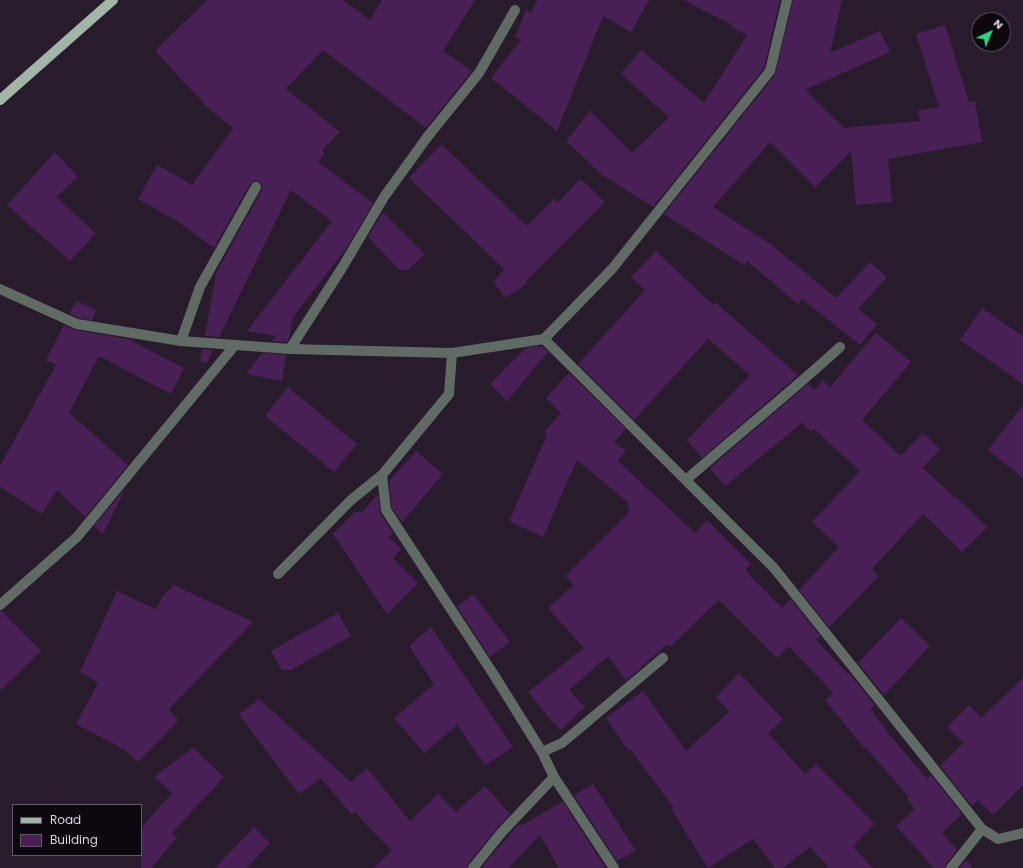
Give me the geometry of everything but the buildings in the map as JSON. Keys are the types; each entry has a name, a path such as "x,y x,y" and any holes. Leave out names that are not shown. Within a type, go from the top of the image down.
{"main road":[{"path":"0,100 113,0"}],"street":[{"path":"0,289 77,324 181,341 290,349 452,353 544,339 612,269 770,71 787,0"},
{"path":"290,349 342,268 384,197 428,136 479,73 515,10"},
{"path":"181,341 200,287 256,187"},
{"path":"544,339 774,568 982,830 998,839 1023,834"},
{"path":"0,605 77,537 235,345"},
{"path":"686,480 734,438 800,384 840,347"},
{"path":"278,574 351,500 382,475 449,394 452,353"},
{"path":"382,475 386,510 494,675 542,752 554,777 614,868"},
{"path":"542,752 562,743 663,658"},
{"path":"473,868 502,832 554,777"},
{"path":"951,868 982,830"}]}
